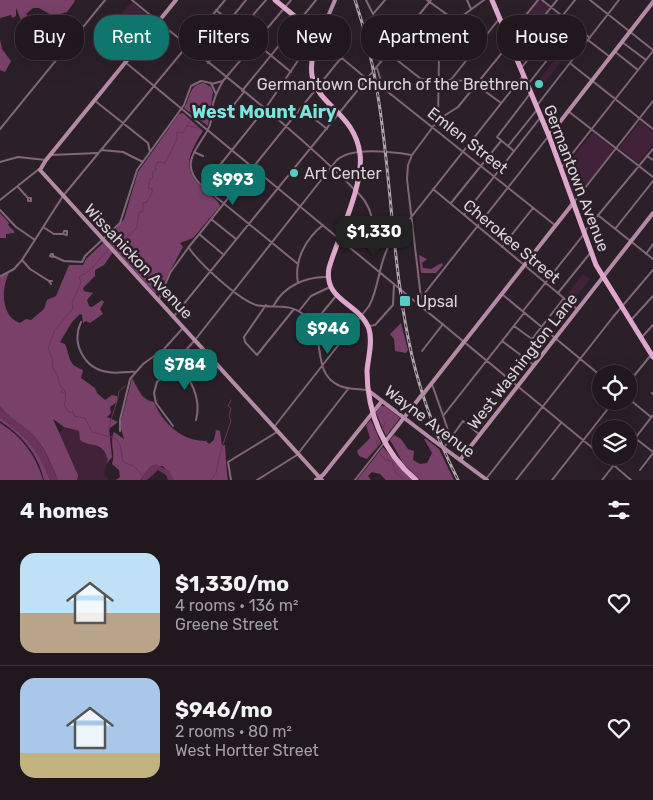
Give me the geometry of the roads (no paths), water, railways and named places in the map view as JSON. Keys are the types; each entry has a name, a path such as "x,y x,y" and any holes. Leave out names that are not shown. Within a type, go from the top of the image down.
{"main road":[{"path":"275,0 293,15"},
{"name":"Germantown Avenue","path":"492,0 498,15"},
{"path":"312,60 311,65 317,89 324,101 339,114 353,132 360,152 360,170 355,190 328,276 330,287 336,296 361,317 368,327 370,338 368,391 372,412 385,442 399,463 416,480"},
{"name":"Germantown Avenue","path":"517,60 549,136 591,251 603,277 652,353"}],"street":[{"path":"0,129 106,0"},
{"path":"132,0 150,15"},
{"path":"164,15 176,0"},
{"path":"212,15 225,0"},
{"path":"233,15 246,0"},
{"path":"252,15 266,0"},
{"path":"268,27 291,0"},
{"path":"304,15 316,0"},
{"path":"330,15 335,0"},
{"path":"366,0 372,14 385,0"},
{"path":"467,0 471,9"},
{"path":"464,15 484,0"},
{"path":"527,15 538,0"},
{"path":"542,0 561,15"},
{"path":"544,15 557,0"},
{"path":"563,15 575,0"},
{"path":"561,168 653,50 590,0"},
{"path":"596,4 600,0"},
{"path":"508,146 619,0"},
{"path":"418,15 429,1 448,15"},
{"path":"417,303 653,2"},
{"path":"216,10 222,15"},
{"path":"487,34 497,22"},
{"path":"169,30 179,38"},
{"path":"586,36 610,57"},
{"path":"622,42 646,60"},
{"path":"211,119 224,117 278,48"},
{"path":"614,51 638,70"},
{"path":"268,53 291,72"},
{"path":"421,298 407,173 412,155 438,120 454,111 497,55"},
{"path":"1,276 14,269 22,260 63,196 179,56"},
{"path":"205,60 311,148 355,190 367,204 376,234 387,248"},
{"path":"208,63 211,60"},
{"path":"240,60 223,81 216,94 207,130 194,152 192,170 196,180 298,264"},
{"path":"203,186 265,109 299,60"},
{"path":"159,301 170,273 188,248 339,60"},
{"path":"343,60 366,80"},
{"path":"173,317 382,60"},
{"path":"397,60 420,78 469,81 501,103"},
{"path":"438,120 439,60"},
{"path":"450,81 466,60"},
{"path":"520,68 526,60"},
{"path":"527,84 546,60"},
{"path":"0,200 40,168 125,62 592,448"},
{"path":"570,63 653,129"},
{"name":"Emlen Street","path":"376,67 383,88 556,226"},
{"path":"274,427 361,317 374,296 387,248 524,76"},
{"path":"54,256 64,261 82,263 85,256 122,220 134,176 182,109 194,83 202,81 211,84 223,81"},
{"path":"211,84 216,94"},
{"path":"514,151 497,137 531,94"},
{"path":"94,100 148,143 157,143"},
{"path":"355,480 653,101"},
{"path":"301,108 327,128"},
{"path":"568,110 653,179 615,229"},
{"path":"464,215 541,118"},
{"path":"451,204 501,140"},
{"path":"148,143 150,152"},
{"path":"443,416 585,232 653,149"},
{"path":"101,150 124,152 143,162"},
{"path":"194,152 203,156"},
{"path":"173,426 157,406 154,393 158,380 195,340 331,168 343,155 360,152 412,155"},
{"path":"50,155 98,153"},
{"path":"647,156 653,160"},
{"path":"0,162 18,157 46,160"},
{"name":"Wissahickon Avenue","path":"40,168 63,196 278,431 319,479"},
{"path":"18,187 28,198"},
{"name":"Cherokee Street","path":"433,189 577,309"},
{"path":"502,246 533,208"},
{"path":"0,210 13,224 35,240"},
{"name":"West Washington Lane","path":"458,458 468,450 480,435 653,213"},
{"path":"599,216 653,260"},
{"path":"212,219 236,239"},
{"path":"298,283 298,264 306,243 323,225"},
{"path":"43,227 54,234 63,234"},
{"path":"199,234 224,254"},
{"path":"646,254 653,244"},
{"path":"188,248 210,272 252,303 299,311 313,324 319,339 321,366"},
{"path":"558,293 591,251"},
{"path":"22,260 30,269 49,281"},
{"path":"486,480 613,317 623,309 653,270"},
{"path":"274,306 284,293 298,283 328,276"},
{"path":"368,327 375,325 393,305 394,284"},
{"path":"299,311 313,295 330,287"},
{"path":"502,294 592,369"},
{"path":"313,324 336,296"},
{"path":"630,321 637,316 653,296"},
{"path":"514,326 532,340 564,298"},
{"path":"266,306 244,337 245,342 257,355 294,309"},
{"path":"81,322 77,332 78,343 82,354 91,365 107,372 136,372"},
{"path":"422,351 443,324"},
{"path":"641,338 653,325"},
{"path":"120,431 120,420 128,384 136,372 164,349 184,328"},
{"path":"502,341 534,365"},
{"path":"637,372 652,353"},
{"path":"176,360 197,397 196,420"},
{"name":"Wayne Avenue","path":"321,366 332,382 348,389 368,391 486,480"},
{"path":"432,383 451,437 468,450"},
{"path":"257,480 298,454 348,389"},
{"path":"319,479 382,401"},
{"path":"637,404 652,416 637,435"},
{"path":"552,480 607,410"},
{"path":"445,446 463,421 480,435"},
{"path":"516,480 562,422"},
{"path":"231,480 228,464 278,431"},
{"path":"637,440 653,452 640,470"},
{"path":"602,480 614,465 631,480"}],"waterway":[{"path":"112,246 113,243 120,243 137,228 139,212 143,212 143,202 146,203 152,193 152,189 148,188 150,179 153,178 152,173 156,170 155,166 158,162 165,163 177,139 177,132 183,133 190,121"},
{"path":"187,126 198,128"},
{"path":"121,242 122,249 131,256"},
{"path":"109,249 88,272 79,277 81,282 72,303 73,308 55,330 48,348 53,360 52,366 60,386 65,392 64,405 69,412 73,412 74,416 85,418 92,432 115,438 120,445 123,462 134,466 143,477"},
{"path":"109,435 119,391 125,386"},
{"path":"63,389 61,393 65,393"},
{"path":"220,453 231,421 229,416 231,408 228,406 231,400"},
{"path":"382,430 386,421"},
{"path":"377,440 377,448"},
{"path":"211,480 216,473 220,454"},
{"path":"380,454 385,460 392,461 395,472 404,480"}],"railway":[{"path":"355,0 368,43 377,88 397,267 403,312 412,356 431,419 458,480"}],"place":[{"name":"Germantown Church of the Brethren","path":"539,84"},
{"name":"Art Center","path":"294,173"},
{"name":"Upsal","path":"405,301"}],"district":[{"name":"West Mount Airy","path":"264,112"}]}
